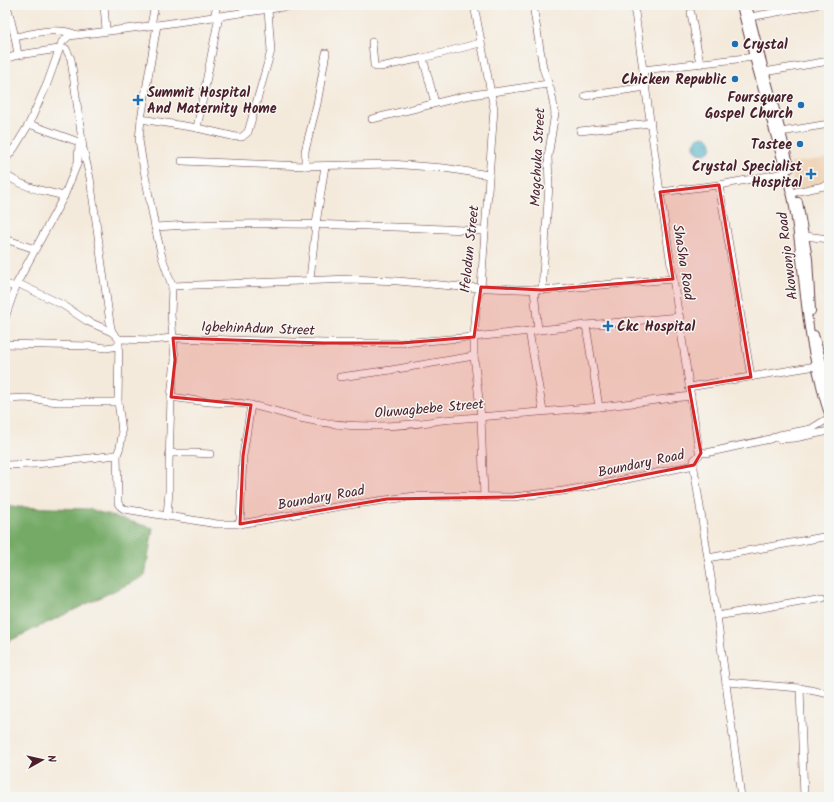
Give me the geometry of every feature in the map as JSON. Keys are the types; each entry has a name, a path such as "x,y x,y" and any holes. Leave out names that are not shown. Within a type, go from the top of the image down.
{"main road":[{"name":"Akowonjo Road","path":"741,5 754,57 764,77 782,132 796,192 808,259 814,335 827,374 829,386"},
{"name":"Akowonjo Road","path":"747,5 785,173 804,241 806,313 816,366 829,412"}],"street":[{"path":"7,5 18,55"},
{"path":"104,5 106,30"},
{"path":"155,5 154,25 139,140 155,227 162,257 172,286 173,338 176,360 171,397 167,516"},
{"path":"197,128 217,16 217,5"},
{"path":"5,160 29,124 63,49 65,38 106,30 154,25 297,5"},
{"name":"Ifelodun Street","path":"474,5 480,43 491,92 494,116 481,287 477,298 474,337 474,356 481,417 484,497"},
{"name":"Magchuka Street","path":"533,5 543,68 551,91 555,113 548,157 549,185 542,290"},
{"name":"ShaSha Road","path":"634,5 660,192 680,317 696,437 699,451 701,452"},
{"path":"750,17 816,5"},
{"path":"142,119 197,128 236,137 242,137 248,132 271,51 268,9"},
{"path":"691,13 700,64"},
{"path":"15,36 58,30 77,35"},
{"path":"372,42 374,65 376,67 387,67 480,43"},
{"path":"5,59 18,55 63,49"},
{"path":"63,49 71,59 73,88 81,145 90,178 112,332 119,342"},
{"path":"63,49 73,88"},
{"path":"305,166 305,151 317,104 326,53"},
{"path":"643,70 754,57"},
{"path":"423,58 435,103"},
{"path":"764,77 829,61"},
{"path":"372,119 435,103 491,92 548,84"},
{"path":"585,96 646,87"},
{"path":"580,131 651,123"},
{"path":"29,124 81,145"},
{"path":"782,132 829,124"},
{"path":"5,318 17,285 64,196 78,162 81,145"},
{"path":"182,161 305,166 391,164 444,168 489,176"},
{"path":"310,279 316,224 325,166"},
{"path":"660,192 719,185 785,173"},
{"path":"5,174 27,186 64,196"},
{"path":"719,185 751,377"},
{"path":"796,192 829,185"},
{"path":"155,227 221,224 316,224 486,231"},
{"path":"5,239 35,249"},
{"path":"804,241 829,239"},
{"path":"172,286 310,279 350,279 398,281 462,287 542,290 673,279"},
{"path":"5,284 17,285 64,305 87,321 112,332"},
{"path":"534,290 538,330"},
{"name":"IgbehinAdun Street","path":"5,344 90,346 106,348 119,342 173,338 332,343 402,343 680,317"},
{"path":"586,325 599,406"},
{"path":"530,331 543,411"},
{"name":"Boundary Road","path":"119,342 118,402 122,435 117,455 118,493 120,506 124,509 217,524 240,524 300,512 415,496 513,497 563,491 694,465"},
{"path":"340,377 474,356"},
{"path":"689,387 816,366"},
{"name":"Oluwagbebe Street","path":"171,397 210,402 235,402 335,424 371,426 420,424 442,420 691,396"},
{"path":"5,399 26,398 58,402 118,402"},
{"path":"240,524 242,456 251,405"},
{"path":"770,439 779,435 811,429 829,418"},
{"path":"741,797 717,616 694,460 701,452 706,453 770,439 795,438 829,431"},
{"path":"169,453 210,454"},
{"path":"5,465 36,464 117,455"},
{"path":"708,558 829,536"},
{"path":"717,616 823,597"},
{"path":"726,682 800,688 829,694"},
{"path":"800,688 804,797"}],"highlighted area":[{"path":"719,185 751,377 689,387 701,453 694,465 563,491 513,497 387,499 240,524 243,456 251,405 171,397 175,360 173,338 324,343 402,343 474,337 481,287 542,290 673,279 660,192"}],"shaded area":[{"name":"Crystal Specialist Hospital","path":"828,158 829,183 795,190 790,163"}],"green space":[{"path":"5,505 14,507 88,509 153,528 145,576 5,643"}],"water":[{"path":"699,136 707,136 712,141 710,152 707,154 699,154 694,149 694,141"}],"place":[{"name":"Crystal","path":"735,44"},
{"name":"Chicken Republic","path":"735,79"},
{"name":"Summit Hospital And Maternity Home","path":"138,100"},
{"name":"Foursquare Gospel Church","path":"801,105"},
{"name":"Tastee","path":"800,144"},
{"name":"Crystal Specialist Hospital","path":"811,174"},
{"name":"Ckc Hospital","path":"608,326"}]}
